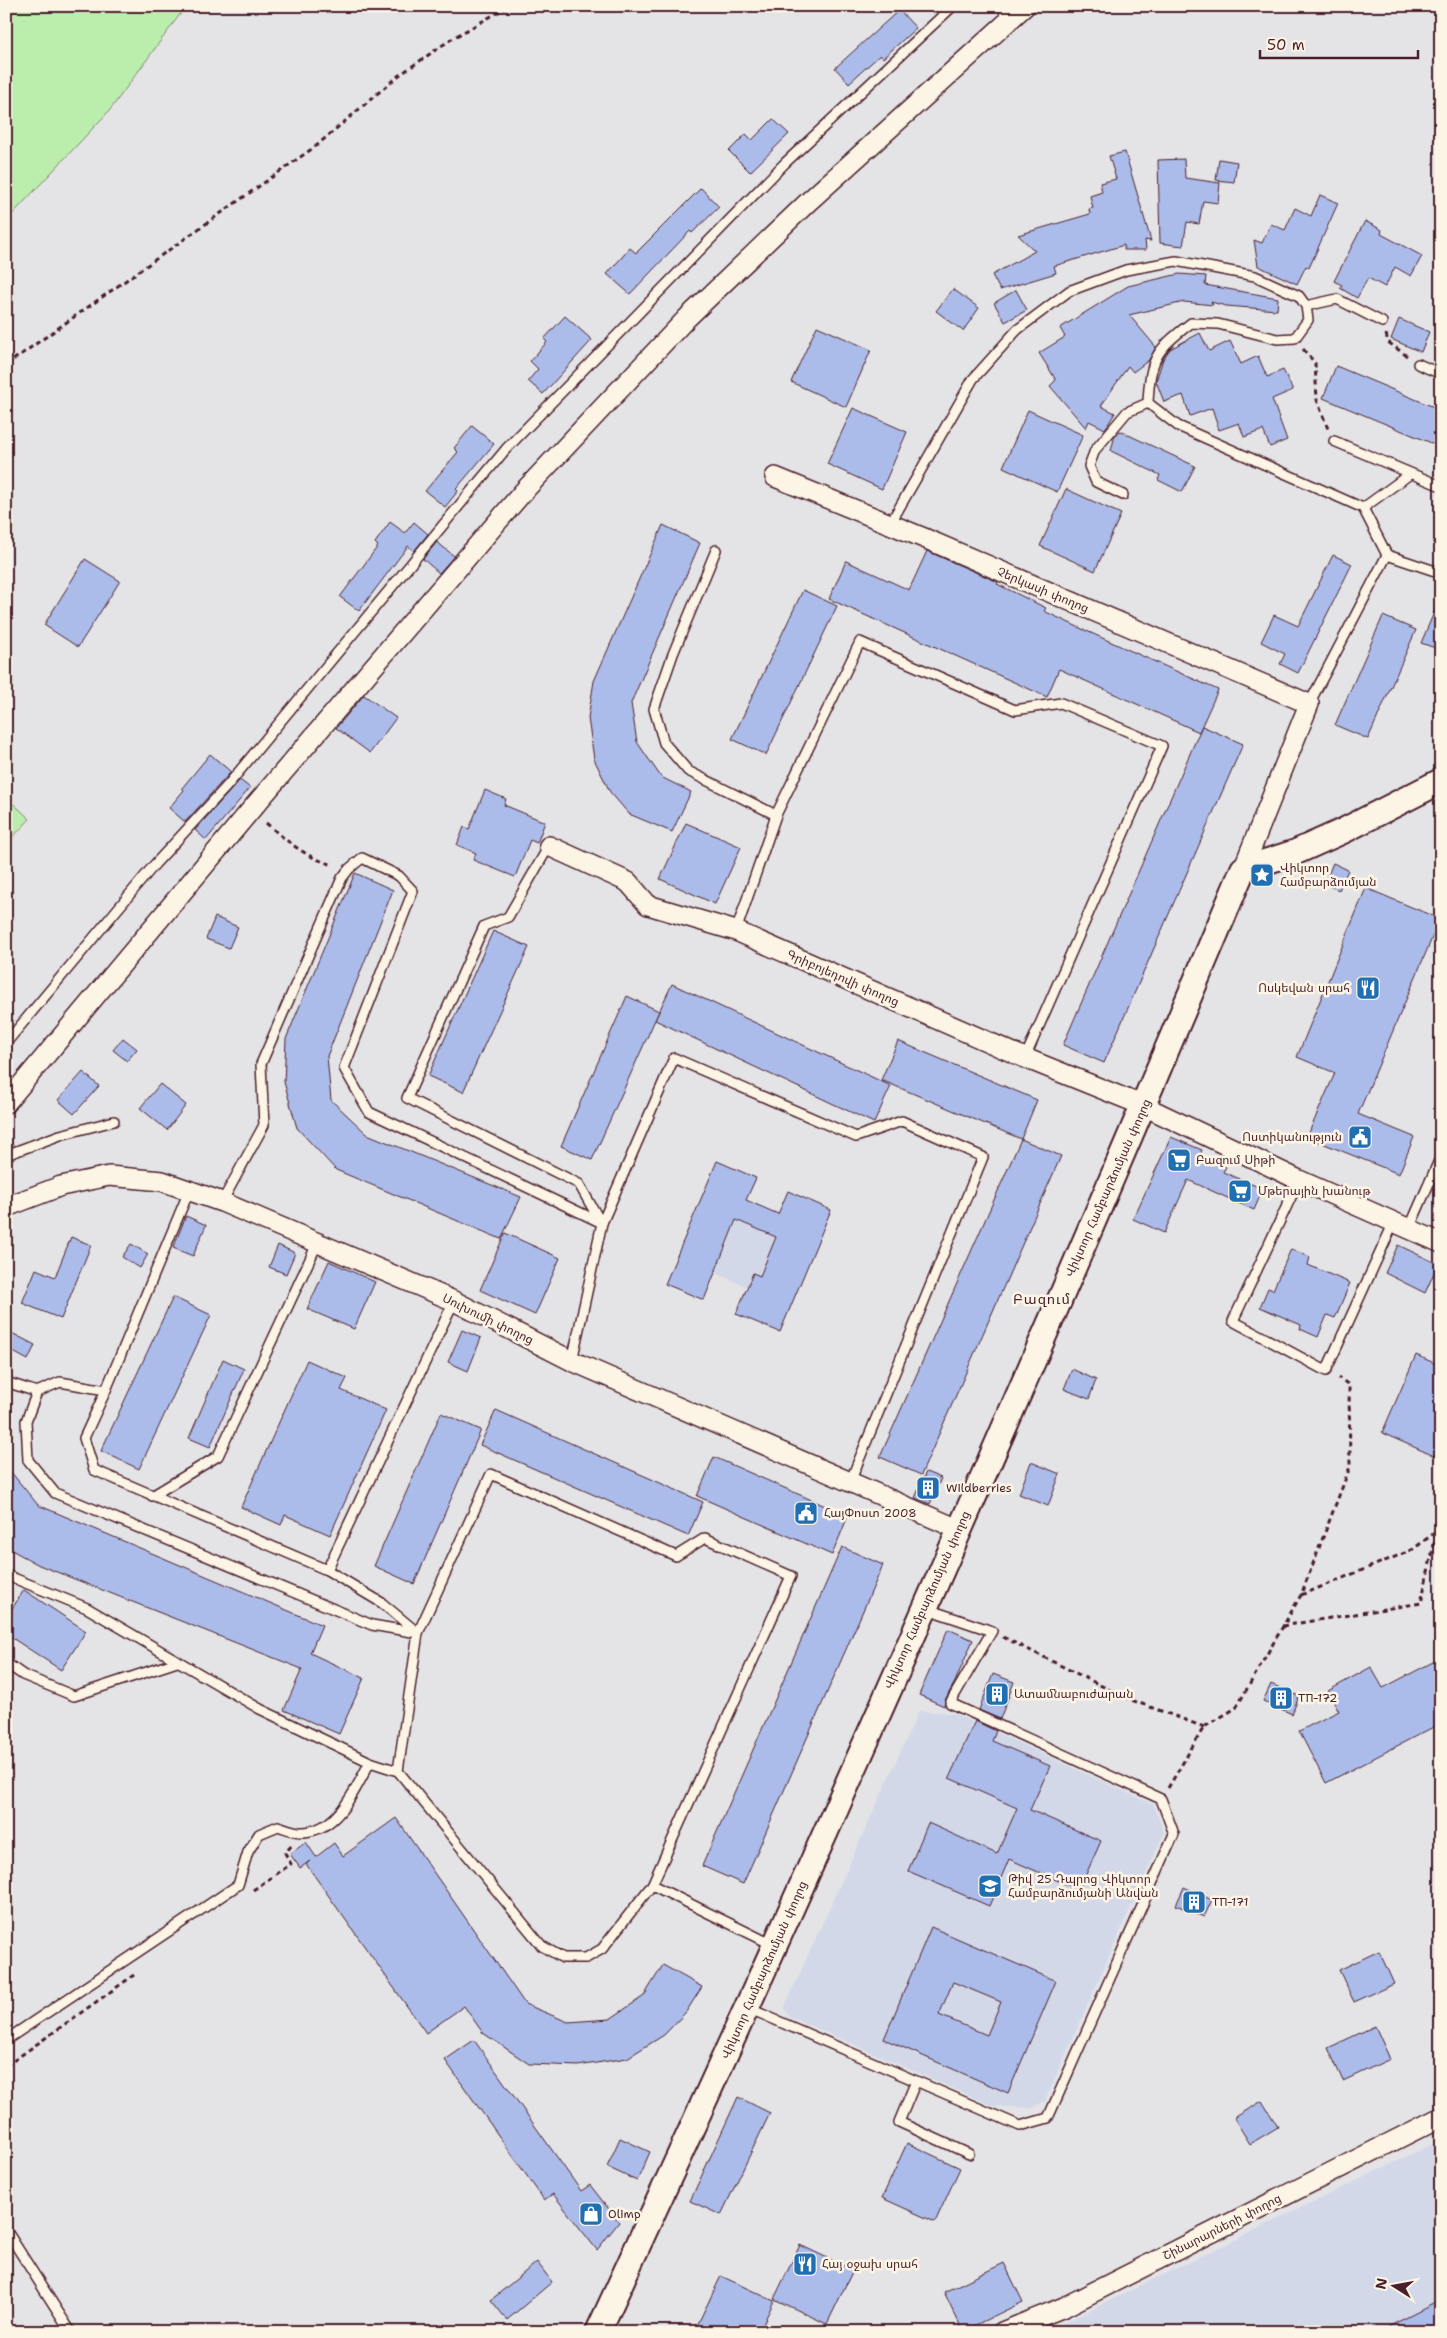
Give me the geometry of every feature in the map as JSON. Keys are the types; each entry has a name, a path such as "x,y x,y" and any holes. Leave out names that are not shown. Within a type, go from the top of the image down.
{"street":[{"path":"6,1103 250,811 523,492 687,318 808,202 1025,6"},
{"name":"Չերկասի փողոց","path":"775,477 890,524 1310,704"},
{"path":"1243,869 1310,704"},
{"path":"1243,869 1296,852 1344,831 1441,781"},
{"name":"Գրիբոյեդովի փողոց","path":"549,846 628,882 648,905 736,931 1025,1058 1144,1106 1299,1180 1441,1243"},
{"name":"Վիկտոր Համբարձումյան փողոց","path":"598,2332 748,2008 1144,1106 1243,869"},
{"name":"Սուխումի փողոց","path":"6,1208 61,1186 109,1176 162,1181 222,1202 454,1301 572,1361 958,1529"},
{"name":"Շինարարների փողոց","path":"1002,2332 1064,2307 1441,2117"}],"lane":[{"path":"6,1043 155,864 227,786 506,449 785,162 953,6"},
{"path":"1002,25 1006,6"},
{"path":"890,524 973,379 1017,330 1069,291 1126,270 1176,261 1254,276 1299,296 1306,306 1308,320 1295,338 1277,339 1218,324 1191,323 1163,344 1149,373 1148,403"},
{"path":"1306,306 1337,299 1382,322"},
{"path":"1418,364 1441,374"},
{"path":"1123,495 1096,482 1089,466 1095,450 1126,412 1148,403"},
{"path":"1148,403 1178,426 1363,508 1387,555 1441,573"},
{"path":"1334,441 1441,486"},
{"path":"1363,508 1410,474"},
{"path":"716,550 673,654 654,709 664,743 688,771 776,815"},
{"path":"1310,704 1387,555"},
{"path":"736,931 776,815 860,642 1015,710 1061,703 1162,746 1025,1058"},
{"path":"549,846 508,917 484,926 407,1098 579,1184 602,1223"},
{"path":"222,1202 264,1125 261,1064 342,878 349,868 362,858 399,876 413,891 344,1068 369,1112 602,1223"},
{"path":"572,1361 602,1223 674,1058 856,1137 902,1121 983,1157 850,1482"},
{"path":"6,1155 60,1135 114,1121"},
{"path":"1299,1180 1233,1321 1326,1371 1402,1225 1441,1156"},
{"path":"190,1192 84,1438 94,1470 327,1570 382,1603 418,1633"},
{"path":"152,1496 218,1456 318,1242"},
{"path":"327,1570 454,1301"},
{"path":"6,1382 37,1392 60,1382 106,1390"},
{"path":"37,1392 26,1420 28,1460 54,1493 372,1625 418,1633"},
{"path":"6,1575 87,1608 260,1709 370,1762 398,1771 542,1946 563,1958 586,1958 602,1948 652,1885 791,1576 705,1538 676,1556 491,1474 418,1633 398,1771"},
{"path":"748,2008 1020,2126 1048,2118 1174,1834 1161,1799 950,1703 992,1631 924,1608"},
{"path":"6,1663 23,1675 74,1696 177,1662"},
{"path":"6,2040 238,1884 248,1852 259,1834 278,1826 303,1833 325,1827 343,1808 370,1762"},
{"path":"652,1885 775,1946"},
{"path":"916,2081 899,2122 969,2154"},
{"path":"6,2230 71,2332"}],"path":[{"path":"6,365 316,146 398,76 453,38 509,6"},
{"path":"1382,322 1388,342 1418,364"},
{"path":"1295,338 1315,363 1317,400 1334,441"},
{"path":"250,811 297,849 324,863"},
{"path":"1161,1799 1204,1727 1236,1708 1301,1595 1350,1467 1348,1385 1326,1371"},
{"path":"1301,1595 1412,1550 1439,1530"},
{"path":"1282,1626 1421,1603 1439,1530"},
{"path":"992,1631 1126,1698 1204,1727"}],"shaded area":[{"path":"717,1161 756,1178 746,1200 778,1214 788,1191 831,1210 780,1332 736,1314 747,1287 716,1273 704,1300 665,1284"},
{"name":"Թիվ 25 Դպրոց Վիկտոր Համբարձումյանի Անվան","path":"919,1711 953,1713 1154,1805 1164,1833 1045,2101 1032,2108 993,2106 789,2016 784,2008"},
{"path":"1441,2140 1441,2332 1045,2332"}],"green space":[{"path":"6,6 186,6 110,110 6,221"},
{"path":"6,797 30,819 6,844"}],"building":[{"path":"899,10 916,28 883,58 880,55 849,83 835,68"},
{"path":"773,119 789,134 750,172 729,151 746,134 752,140"},
{"path":"1125,152 1151,241 1145,240 1146,250 1124,250 1124,245 1054,266 1056,273 1000,290 992,275 1035,251 1018,235 1090,214 1089,209 1093,208 1090,196 1102,192 1100,183 1116,179 1109,156"},
{"path":"1184,159 1185,178 1220,183 1218,203 1203,201 1199,224 1187,222 1183,246 1160,243 1158,160"},
{"path":"1219,159 1237,162 1234,182 1216,180"},
{"path":"701,188 719,207 692,233 690,231 630,294 607,274 630,248 636,253"},
{"path":"1320,195 1338,203 1309,268 1306,266 1297,284 1258,266 1254,240 1262,243 1271,224 1285,230 1295,208 1311,216"},
{"path":"1365,221 1382,230 1381,234 1422,256 1411,276 1395,267 1385,287 1368,278 1357,298 1340,288 1342,285 1334,281"},
{"path":"1179,274 1206,276 1205,285 1278,298 1277,310 1226,306 1211,302 1213,305 1184,302 1129,315 1156,347 1149,360 1133,372 1128,366 1101,406 1115,413 1105,429 1089,421 1086,428 1050,386 1056,380 1039,353 1065,337 1060,328 1128,286"},
{"path":"953,289 979,308 963,331 936,311"},
{"path":"1016,290 1027,310 1005,322 994,303"},
{"path":"565,316 592,340 543,394 528,381 538,369 530,361 547,342 544,339"},
{"path":"1399,319 1429,332 1421,352 1391,339"},
{"path":"817,326 871,350 846,407 791,382"},
{"path":"1200,333 1209,351 1230,341 1241,364 1258,356 1267,377 1283,370 1293,390 1272,399 1287,440 1270,447 1263,430 1244,437 1239,423 1219,430 1212,408 1190,416 1183,395 1164,402 1156,381 1163,359 1170,349"},
{"path":"1336,366 1441,410 1441,447 1323,398"},
{"path":"853,408 907,432 882,489 827,464"},
{"path":"1028,410 1083,435 1057,492 1003,467"},
{"path":"472,426 494,444 456,489 458,491 445,507 425,491 458,452 454,448"},
{"path":"1120,431 1195,466 1182,492 1158,480 1160,475 1111,451 1115,435"},
{"path":"1066,489 1121,514 1095,571 1040,546"},
{"path":"390,522 405,533 414,522 428,534 414,551 408,546 359,611 340,597 378,546 375,543"},
{"path":"663,525 700,543 631,703 637,742 661,777 691,792 672,832 629,814 610,792 594,759 588,718 594,681"},
{"path":"437,542 454,556 439,573 423,559"},
{"path":"927,551 998,582 997,584 1046,608 1044,611 1218,690 1199,732 1059,669 1047,697 829,599 846,561 909,590"},
{"path":"1333,555 1352,564 1298,673 1280,664 1285,654 1261,642 1274,615 1298,626"},
{"path":"85,559 120,581 78,647 44,625"},
{"path":"803,590 837,606 766,755 732,739"},
{"path":"1441,596 1441,650 1421,643"},
{"path":"1383,616 1416,630 1368,739 1335,725"},
{"path":"364,695 396,718 370,753 336,728"},
{"path":"1202,726 1243,744 1104,1063 1063,1045"},
{"path":"210,754 231,772 185,822 169,808 184,790 182,788"},
{"path":"240,780 250,788 206,840 195,830"},
{"path":"485,790 506,799 504,805 545,822 537,843 530,840 515,877 473,860 476,853 457,845 464,827 469,829"},
{"path":"686,823 741,847 715,904 660,879"},
{"path":"1333,863 1348,870 1339,890 1324,884"},
{"path":"355,873 393,890 327,1056 331,1100 367,1134 521,1197 501,1239 336,1170 297,1128 284,1082 286,1039"},
{"name":"Ոսկեվան սրահ","path":"1366,888 1440,919 1358,1114 1414,1137 1399,1174 1307,1137 1335,1073 1297,1057"},
{"path":"215,917 238,927 229,948 206,939"},
{"path":"493,931 529,947 463,1092 428,1076"},
{"path":"672,984 891,1086 874,1123 655,1020"},
{"path":"627,996 659,1011 592,1160 561,1146"},
{"path":"123,1038 137,1049 127,1061 113,1050"},
{"path":"898,1041 1037,1100 1021,1139 881,1080"},
{"path":"83,1072 99,1086 74,1114 58,1100"},
{"path":"160,1084 186,1105 167,1130 140,1108"},
{"path":"1171,1137 1202,1150 1200,1155 1226,1167 1223,1172 1263,1189 1254,1210 1188,1180 1164,1233 1133,1219"},
{"path":"1021,1139 1061,1156 921,1475 880,1457"},
{"path":"717,1161 756,1178 746,1200 778,1214 788,1191 831,1210 780,1332 736,1314 753,1273 760,1276 776,1237 736,1220 704,1300 665,1284"},
{"path":"186,1216 206,1225 193,1256 173,1248"},
{"path":"505,1233 560,1258 535,1315 480,1290"},
{"path":"71,1237 91,1245 61,1319 22,1303 36,1269 55,1277"},
{"path":"131,1244 148,1254 140,1268 122,1257"},
{"path":"278,1245 295,1253 286,1274 269,1267"},
{"path":"1398,1245 1438,1264 1425,1293 1385,1273"},
{"path":"1291,1249 1310,1257 1308,1265 1350,1283 1335,1318 1327,1315 1318,1337 1300,1329 1301,1325 1260,1307 1268,1288 1273,1290"},
{"path":"329,1261 375,1282 354,1329 307,1309"},
{"path":"173,1297 211,1315 139,1469 101,1451"},
{"path":"6,1330 35,1345 28,1360 6,1348"},
{"path":"462,1330 481,1338 468,1371 448,1362"},
{"path":"1416,1355 1441,1366 1441,1459 1382,1433"},
{"path":"223,1359 244,1369 210,1447 189,1438"},
{"path":"307,1360 347,1378 341,1390 386,1410 330,1535 285,1515 281,1525 241,1507"},
{"path":"1072,1369 1096,1380 1089,1399 1064,1389"},
{"path":"496,1410 703,1502 688,1536 480,1445"},
{"path":"441,1413 481,1430 414,1584 374,1566"},
{"path":"714,1457 848,1516 832,1555 697,1496"},
{"path":"1031,1462 1060,1474 1048,1506 1019,1494"},
{"path":"6,1466 38,1505 322,1625 310,1653 364,1678 339,1734 284,1710 302,1669 39,1565 6,1547"},
{"name":"Wildberries","path":"926,1472 941,1478 930,1504 915,1498"},
{"path":"842,1547 883,1565 743,1884 702,1866"},
{"path":"24,1590 86,1631 61,1670 6,1634 6,1618"},
{"path":"948,1629 973,1640 944,1706 919,1695"},
{"path":"1433,1662 1441,1678 1441,1723 1326,1783 1299,1731 1339,1711 1328,1691 1371,1667 1383,1688"},
{"name":"Ատամնաբուժարան","path":"993,1674 1014,1682 1000,1719 979,1710"},
{"name":"ТП-172","path":"1271,1684 1299,1696 1292,1714 1263,1701"},
{"path":"975,1721 996,1731 992,1741 1050,1766 1030,1810 1101,1841 1079,1890 1009,1859 989,1906 908,1871 928,1823 997,1854 1017,1808 949,1778"},
{"path":"396,1818 525,2004 568,2022 610,2019 644,1996 663,1965 702,1987 686,2012 664,2035 627,2058 578,2066 529,2064 483,2033 464,2006 426,2033 306,1864 310,1861 300,1868 290,1854 306,1842 316,1857 334,1843 343,1856"},
{"name":"ТП-171","path":"1184,1887 1212,1900 1204,1917 1176,1905"},
{"path":"931,1927 1056,1981 1008,2093 884,2039","holes":["953,1982 1001,2002 987,2035 939,2015"]},
{"path":"1379,1951 1394,1984 1354,2002 1339,1970"},
{"path":"1375,2026 1390,2059 1343,2081 1328,2048"},
{"path":"474,2040 581,2191 590,2185 619,2222 597,2250 553,2194 544,2200 445,2060"},
{"path":"738,2097 770,2113 721,2215 690,2201"},
{"path":"1262,2101 1278,2127 1250,2144 1234,2118"},
{"path":"620,2138 650,2152 637,2181 607,2167"},
{"path":"907,2143 960,2168 935,2222 882,2198"},
{"path":"800,2245 853,2270 827,2324 774,2299"},
{"path":"537,2262 552,2282 507,2320 491,2300"},
{"path":"1004,2263 1023,2302 963,2331 944,2292"},
{"path":"721,2276 774,2301 759,2332 694,2332"},
{"path":"1441,2300 1441,2332 1378,2332"}],"place":[{"name":"Վիկտոր Համբարձումյան","path":"1262,875"},
{"name":"Ոսկեվան սրահ","path":"1368,988"},
{"name":"Ոստիկանություն","path":"1360,1137"},
{"name":"Բազում Սիթի","path":"1179,1160"},
{"name":"Մթերային խանութ","path":"1240,1191"},
{"name":"Wildberries","path":"928,1488"},
{"name":"ՀայՓոստ 2008","path":"806,1513"},
{"name":"Ատամնաբուժարան","path":"997,1694"},
{"name":"ТП-172","path":"1281,1698"},
{"name":"Թիվ 25 Դպրոց Վիկտոր Համբարձումյանի Անվան","path":"990,1886"},
{"name":"ТП-171","path":"1194,1902"},
{"name":"Olimp","path":"591,2214"},
{"name":"Հայ օջախ սրահ","path":"805,2264"}],"district":[{"name":"Բազում","path":"1042,1299"}]}
